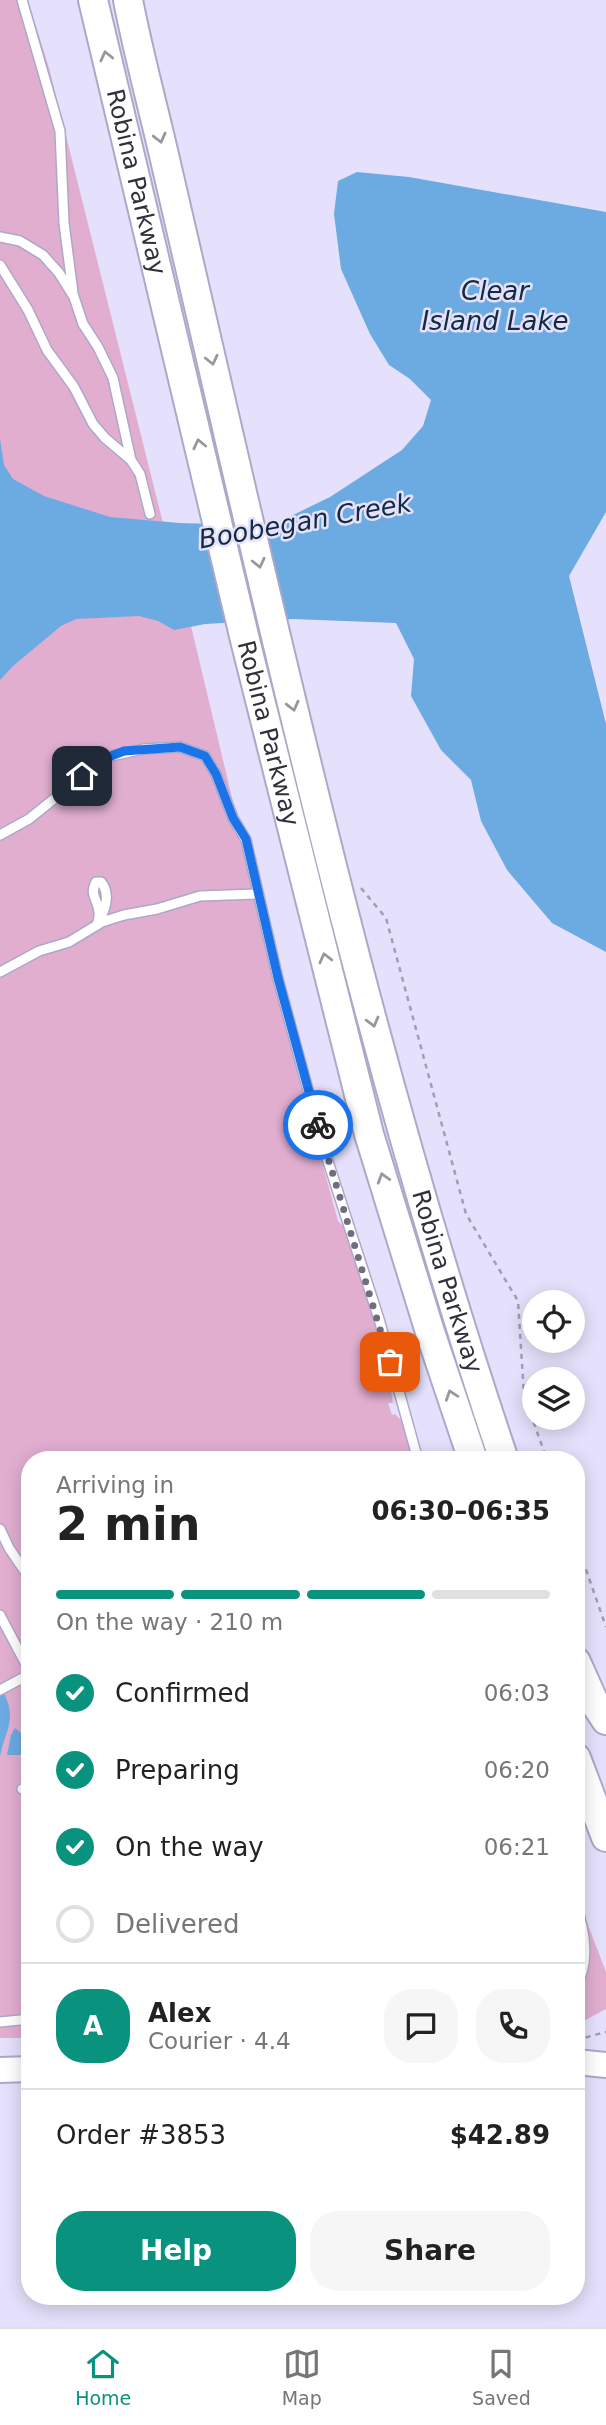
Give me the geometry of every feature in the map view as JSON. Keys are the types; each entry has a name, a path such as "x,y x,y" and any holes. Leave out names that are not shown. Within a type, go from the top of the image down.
{"main road":[{"name":"Robina Parkway","path":"93,0 245,640 369,1134 470,1451"},
{"name":"Robina Parkway","path":"128,0 276,640 361,978 407,1147 500,1451"},
{"path":"585,1682 606,1720"},
{"path":"585,1782 606,1838"},
{"path":"585,2052 606,2048"},
{"path":"585,2057 606,2065"},
{"path":"0,2070 21,2069"}],"lane":[{"path":"22,0 60,131 64,223 74,298 83,324 113,378 131,460"},
{"path":"0,237 20,241 43,255 59,273 74,298"},
{"path":"0,265 28,310 47,350 74,387 93,424 104,438 131,460 140,474 150,514"},
{"path":"0,835 30,819 111,756 144,749 180,747 205,756 216,774 233,818 246,839 324,1149 379,1319 416,1451"},
{"path":"0,972 39,951 69,942 97,925 124,915 157,909 200,896 258,894"},
{"path":"0,1529 21,1566"},
{"path":"0,1615 21,1656"},
{"path":"0,1690 21,1678"},
{"path":"0,2022 21,2021"}],"path":[{"path":"358,884 386,918 466,1214 518,1301 524,1395 544,1451"},
{"path":"585,1567 606,1627"},
{"path":"585,2048 606,2032"}],"shaded area":[{"path":"0,0 28,0 49,68 191,626 298,1074 338,1221 344,1227 379,1336 393,1403 388,1403 392,1415 395,1414 403,1422 412,1451 21,1451 21,2038 0,2038"},
{"path":"585,1917 606,1972 606,2009 585,2020"}],"water":[{"name":"Clear Island Lake","path":"357,172 409,177 606,212 606,512 569,576 606,724 606,952 552,923 507,870 481,821 471,780 441,750 411,696 414,659 396,623 293,619 205,624 174,630 158,621 139,616 76,619 61,626 0,680 0,439 4,465 13,479 44,496 110,517 214,524 252,535 330,497 402,450 423,426 431,400 410,379 389,365 370,334 341,269 334,214 338,181"},
{"path":"2,1689 10,1716 0,1757 0,1692"},
{"path":"15,1728 21,1733 21,1755 7,1755"}],"way so far":[{"path":"318,1125 390,1362"}],"route":[{"path":"82,776 111,756 124,751 180,747 205,756 216,774 233,818 246,839 278,978 318,1125"}],"water label":[{"name":"Boobegan Creek","path":"305,521"}]}
